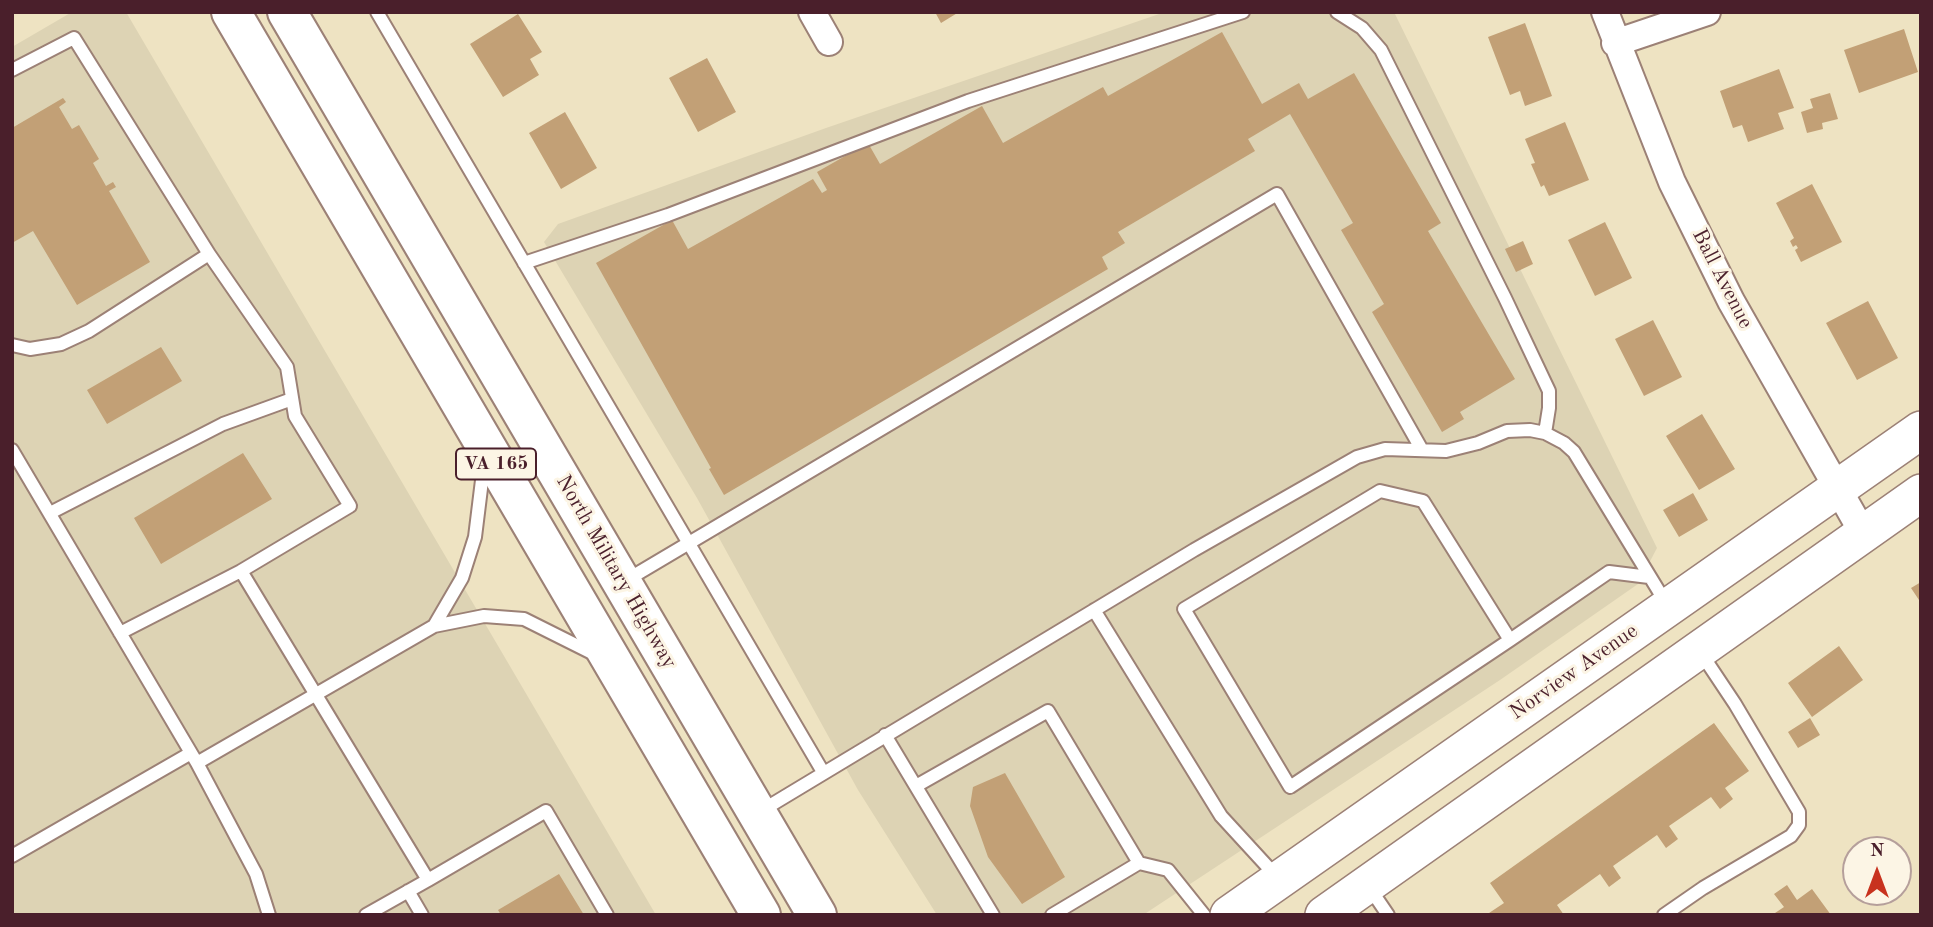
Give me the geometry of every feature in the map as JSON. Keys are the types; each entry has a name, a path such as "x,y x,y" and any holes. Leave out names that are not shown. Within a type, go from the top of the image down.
{"main road":[{"name":"VA 165","path":"231,12 761,915"},
{"name":"North Military Highway","path":"288,12 817,915"},
{"name":"Norview Avenue","path":"1229,915 1659,592 1836,488 1921,430"},
{"path":"1324,915 1921,493"}],"street":[{"path":"812,12 830,43"},
{"name":"Ball Avenue","path":"1605,12 1672,182 1714,265 1863,533"},
{"path":"1615,43 1707,12"}],"lane":[{"path":"377,12 823,772"},
{"path":"524,263 668,215 968,101 1243,12"},
{"path":"1337,12 1362,28 1381,50 1505,298 1549,391 1545,433"},
{"path":"12,70 75,38 209,254 287,367 295,416 350,506 241,571 120,633"},
{"path":"622,583 1277,194 1422,450"},
{"path":"14,342 30,349 61,344 89,331 209,254"},
{"path":"50,513 223,425 292,399"},
{"path":"757,813 885,734 1357,457 1385,449 1446,451 1478,443 1507,431 1530,430 1545,433 1574,452 1659,592"},
{"path":"435,626 462,578 475,537 485,446"},
{"path":"12,450 194,758 256,874 269,915"},
{"path":"1510,640 1423,501 1380,491 1184,610 1290,787 1510,640 1609,572 1659,592"},
{"path":"241,571 428,880"},
{"path":"1094,610 1221,816 1279,880"},
{"path":"12,856 316,695 435,626 484,616 524,620 584,651 612,662"},
{"path":"1664,915 1703,888 1791,836 1799,825 1799,812 1699,649"},
{"path":"916,786 1048,711 1139,863"},
{"path":"885,734 993,915"},
{"path":"366,915 546,811 607,915"},
{"path":"1052,915 1139,863 1168,870 1204,915"},
{"path":"1367,884 1388,915"},
{"path":"408,891 422,915"}],"shaded area":[{"path":"72,12 126,12 656,915 12,915 12,47"},
{"path":"1165,12 1394,12 1657,548 1638,584 1500,680 1143,915 937,915 858,790 697,498 544,242 558,224 826,128"}],"building":[{"path":"935,12 959,12 941,23"},
{"path":"518,14 542,52 530,59 539,75 503,97 470,44"},
{"path":"1525,23 1552,96 1525,106 1520,91 1510,95 1488,37"},
{"path":"1904,29 1918,72 1859,93 1844,50"},
{"path":"1222,32 1262,104 1299,83 1308,99 1354,73 1441,223 1428,231 1515,379 1460,412 1464,419 1442,432 1372,312 1384,304 1341,230 1353,223 1290,114 1248,139 1255,151 1118,232 1125,243 1102,257 1108,269 724,495 596,263 672,220 688,249 813,179 822,193 827,190 817,172 868,143 880,164 982,106 1003,143 1103,87 1108,96"},
{"path":"707,58 736,112 698,132 669,78"},
{"path":"1779,69 1794,108 1778,113 1784,129 1748,142 1742,125 1733,128 1720,91"},
{"path":"1830,93 1838,119 1822,123 1823,129 1807,133 1801,112 1813,108 1810,99"},
{"path":"63,98 66,102 59,107 72,129 79,125 99,159 93,163 106,186 113,182 116,187 109,191 150,262 77,305 33,231 12,243 12,128"},
{"path":"565,112 597,168 561,189 529,133"},
{"path":"1565,122 1589,180 1549,196 1544,185 1541,187 1531,164 1535,163 1525,139"},
{"path":"1812,184 1842,242 1801,262 1795,250 1798,248 1796,245 1793,247 1790,241 1794,238 1776,203"},
{"path":"1605,222 1632,278 1595,296 1568,240"},
{"path":"1523,241 1533,264 1516,272 1505,249"},
{"path":"1868,301 1898,358 1857,380 1826,323"},
{"path":"1653,320 1682,377 1644,396 1615,339"},
{"path":"161,347 182,381 107,424 87,390"},
{"path":"1702,414 1735,469 1699,490 1666,436"},
{"path":"243,453 272,499 161,564 134,518"},
{"path":"1693,493 1708,520 1679,537 1663,510"},
{"path":"1921,582 1921,603 1911,588"},
{"path":"1839,646 1863,680 1812,717 1788,683"},
{"path":"1810,718 1820,735 1798,748 1788,732"},
{"path":"1714,723 1749,771 1725,788 1733,799 1720,809 1711,797 1669,826 1678,839 1666,848 1657,835 1613,866 1621,878 1609,887 1600,874 1557,905 1564,915 1486,915 1504,903 1490,883"},
{"path":"1005,773 1065,877 1022,904 988,857 970,806 973,787"},
{"path":"559,874 584,915 501,915 498,910"},
{"path":"1787,885 1797,900 1812,889 1831,915 1772,915 1784,907 1774,894"}]}
